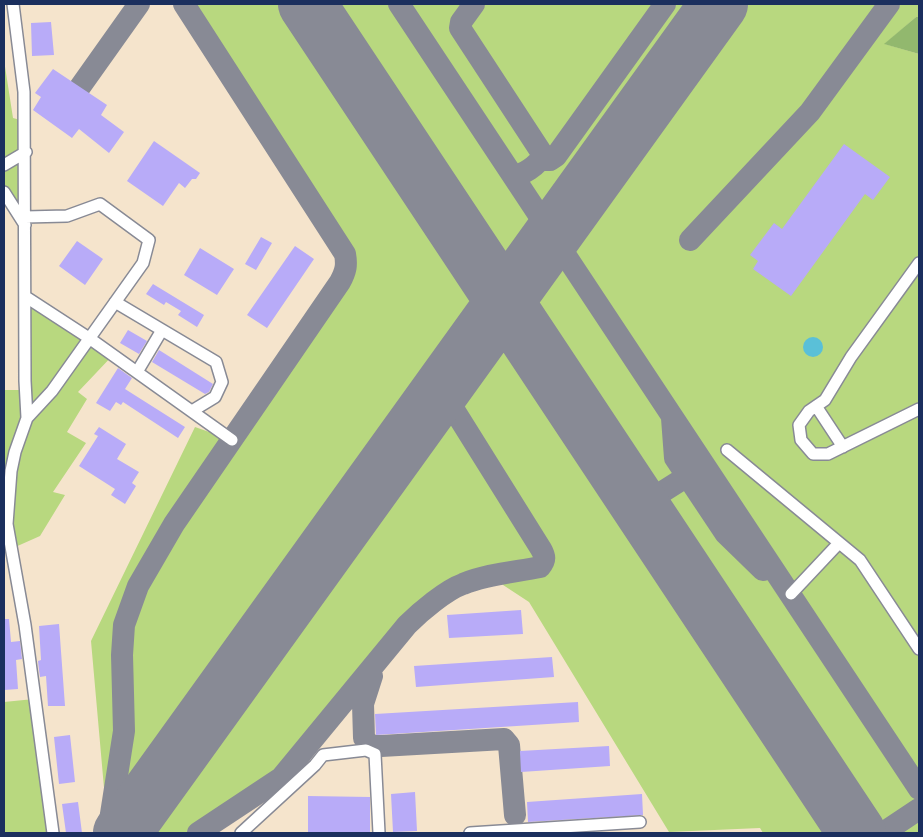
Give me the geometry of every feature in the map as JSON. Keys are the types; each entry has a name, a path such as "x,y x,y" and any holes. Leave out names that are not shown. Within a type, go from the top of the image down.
{"street":[{"path":"13,4 24,92 26,152 25,381 27,418 15,452 11,471 5,524 25,625 53,833"},
{"path":"4,165 26,152"},
{"path":"4,192 25,221"},
{"path":"25,221 67,216 100,204 150,240 143,263 52,391 27,418"},
{"path":"919,263 856,349 820,403 809,411 799,425 801,440 813,454 828,454 919,410"},
{"path":"26,297 89,338 232,440"},
{"path":"115,302 216,362 222,382 215,397 192,412"},
{"path":"137,372 162,330"},
{"path":"820,403 843,447"},
{"path":"727,450 860,560 919,649"},
{"path":"791,594 838,542"},
{"path":"241,833 315,766 323,755 366,750 374,754 377,832 379,833"},
{"path":"470,833 640,822"}],"green space":[{"path":"192,4 919,4 919,17 916,17 885,44 919,54 919,833 763,833 760,828 669,832 529,602 500,583 462,584 424,609 407,625 281,778 198,833 108,833 91,641 195,427 232,440 301,352 351,278 356,266 354,254"},
{"path":"916,17 919,17 919,54 884,44"},
{"path":"4,60 13,118 24,121 26,200 4,203"},
{"path":"26,299 114,354 78,392 87,399 67,432 86,443 53,492 65,495 40,536 13,548 4,549 4,390 24,390"},
{"path":"34,699 55,833 4,833 4,702"}],"water":[{"path":"813,337 820,340 823,347 820,354 813,357 806,354 803,347 806,340"}],"building":[{"path":"51,22 54,55 32,56 31,23"},
{"path":"53,69 107,105 101,115 124,132 109,153 79,129 72,138 33,110 41,97 35,93"},
{"path":"154,141 200,173 185,188 179,183 163,206 127,181"},
{"path":"844,144 890,177 873,200 865,194 791,296 753,269 758,261 750,255 774,223 782,229"},
{"path":"261,237 272,243 256,270 245,264"},
{"path":"77,241 103,259 85,285 59,266"},
{"path":"295,246 314,259 267,328 247,315"},
{"path":"200,248 234,269 217,295 184,275"},
{"path":"153,284 204,315 197,327 178,315 181,311 166,302 164,305 146,294"},
{"path":"128,330 147,341 139,354 120,343"},
{"path":"159,350 213,384 209,392 205,394 152,362"},
{"path":"118,368 132,378 125,389 185,427 178,438 123,402 121,405 116,402 110,411 96,403"},
{"path":"99,427 126,444 117,459 139,472 132,483 136,486 125,504 111,495 115,489 79,466 98,436 94,434"},
{"path":"521,610 523,634 449,638 447,615"},
{"path":"4,619 9,619 11,642 20,641 22,659 16,660 18,689 4,690"},
{"path":"59,624 65,706 48,706 46,676 40,677 39,670 38,661 41,660 39,626"},
{"path":"552,657 554,677 416,687 414,666"},
{"path":"578,702 579,722 376,735 375,714"},
{"path":"70,735 75,782 59,784 54,737"},
{"path":"609,746 610,766 521,772 520,751"},
{"path":"415,792 417,831 393,832 391,794"},
{"path":"642,794 643,815 528,822 527,802"},
{"path":"308,796 370,797 370,833 308,833"},
{"path":"78,802 82,833 66,833 62,804"}],"taxiway":[{"path":"80,87 139,4"},
{"path":"108,833 124,731 122,655 124,625 138,586 174,524 340,282 346,265 345,254 184,4"},
{"path":"399,4 919,789"},
{"path":"474,4 461,22 460,28 543,155 538,162 525,172 516,175 512,174"},
{"path":"540,160 550,160 556,156 665,4"},
{"path":"690,240 810,112 889,4"},
{"path":"198,833 281,778 407,625 434,602 456,587 472,581 540,567 543,562 544,556 541,549 441,389"},
{"path":"672,418 675,458 725,533 763,570"},
{"path":"640,506 697,470"},
{"path":"372,676 363,704 364,738 368,743 373,746 381,746 504,739 509,745 515,815"},
{"path":"883,833 919,809"}],"runway":[{"path":"307,4 857,833"},
{"path":"122,833 719,4"}]}
